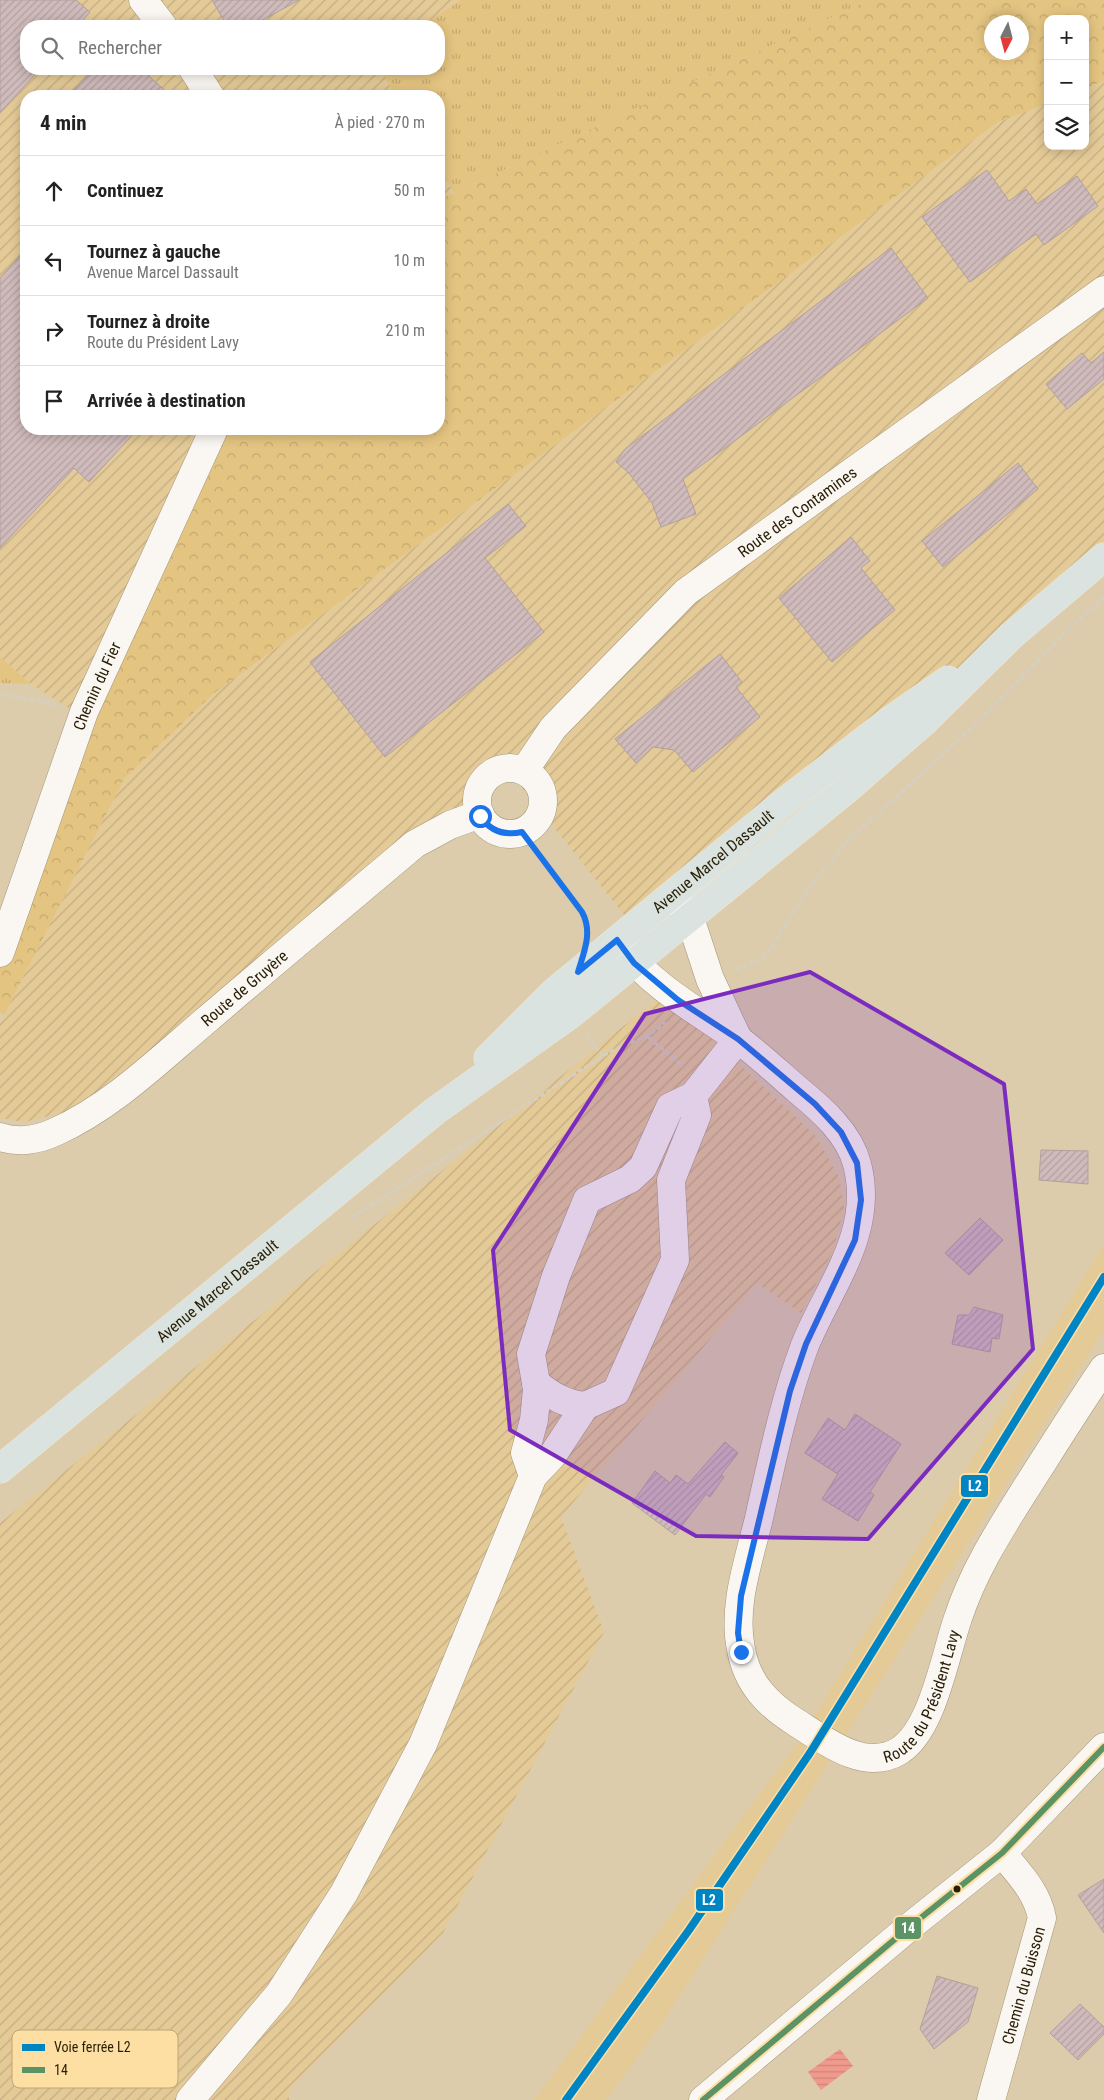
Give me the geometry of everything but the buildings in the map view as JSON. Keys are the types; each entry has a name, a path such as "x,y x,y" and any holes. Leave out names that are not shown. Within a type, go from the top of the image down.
{"main road":[{"name":"Avenue Marcel Dassault","path":"0,1469 435,1111 571,1014 860,778 926,720 1011,636 1104,557"},
{"name":"Avenue Marcel Dassault","path":"435,1111 553,993 578,972 673,896 783,803 880,728 1011,636"}],"street":[{"path":"143,0 158,20"},
{"path":"197,75 206,90"},
{"name":"Route des Contamines","path":"524,771 552,728 686,592 1104,290"},
{"name":"Chemin du Fier","path":"0,953 84,712 211,435"},
{"path":"516,768 524,771 531,775 541,788 544,803 539,818 522,832 499,832 485,823 480,814 477,799 479,791 487,777 501,769 516,768"},
{"name":"Route de Gruyère","path":"0,1137 20,1141 35,1138 54,1132 92,1111 150,1067 416,844 450,825 480,814"},
{"name":"Route du Président Lavy","path":"673,896 690,918 710,979 738,1039"},
{"name":"Route du Président Lavy","path":"617,940 634,963 678,1000 738,1039 815,1104 841,1132 857,1163 861,1200 855,1240 806,1344 790,1391 741,1596 738,1633 741,1652 755,1687 767,1702 792,1720 836,1747 850,1753 878,1758 890,1756 910,1744 924,1724 959,1614 989,1548 1104,1368"},
{"path":"533,1476 525,1453 534,1420 536,1383 531,1354 556,1276 587,1200 630,1179 643,1167 670,1107 698,1089 738,1039"},
{"path":"190,2100 279,1994 344,1893 423,1744 533,1476 552,1456 585,1406 616,1392 675,1260 670,1180 697,1115 698,1089"},
{"path":"621,1184 645,1184 659,1191 670,1200"},
{"path":"536,1383 554,1397 571,1404 585,1406"},
{"path":"703,2100 913,1924 1002,1853 1104,1747"},
{"name":"Chemin du Buisson","path":"991,2100 1042,1918 1040,1905 1029,1886 1002,1853"}],"path":[{"path":"710,979 747,966 767,954 812,883 848,841 976,724 1044,654 1104,597"},
{"path":"0,694 39,700 84,712"},
{"path":"522,832 586,920 587,939 578,972"},
{"path":"648,1037 698,1089"},
{"path":"350,1219 603,1056"}],"highlighted area":[{"path":"810,972 1004,1084 1033,1349 868,1539 696,1536 510,1430 493,1250 645,1014"}],"shaded area":[{"path":"0,0 461,0 430,20 20,20 20,75 384,75 392,90 20,90 20,435 227,435 94,724 31,684 0,657"},
{"path":"1104,81 1104,552 646,942 507,769 94,1105 24,1122 0,1118 0,1024 4,1015 124,779 213,694 998,122 1044,105 1044,150 1089,150 1089,87"},
{"path":"445,177 454,193 445,197"},
{"path":"664,994 815,1135 839,1177 844,1209 833,1251 801,1313 757,1283 561,1517 604,1632 443,1933 289,2090 289,2100 0,2100 0,1523"},
{"path":"1104,1244 1104,1330 663,2022 606,2100 534,2100 801,1738"},
{"path":"840,2049 853,2066 821,2090 808,2072"}],"green space":[{"path":"461,0 869,0 454,193 445,177 445,90 392,90 384,75 445,75 445,20 430,20"},
{"path":"869,0 1104,0 1104,81 1089,87 1089,15 1044,15 1044,105 998,122 213,694 124,779 4,1015 0,1012 0,954 94,724 227,435 445,435 445,197"},
{"path":"0,657 31,684 0,683"}],"rail line":[{"name":"L2","path":"566,2100 689,1930 810,1753 1104,1277"}],"transit line":[{"name":"14","path":"703,2100 913,1924 1002,1853 1104,1747"}],"route":[{"path":"480,816 485,823 499,832 506,834 522,832 582,912 586,920 587,939 578,972 617,940 634,963 678,1000 738,1039 815,1104 841,1132 851,1147 857,1163 861,1200 855,1240 806,1344 790,1391 741,1596 738,1633 741,1652"}]}
